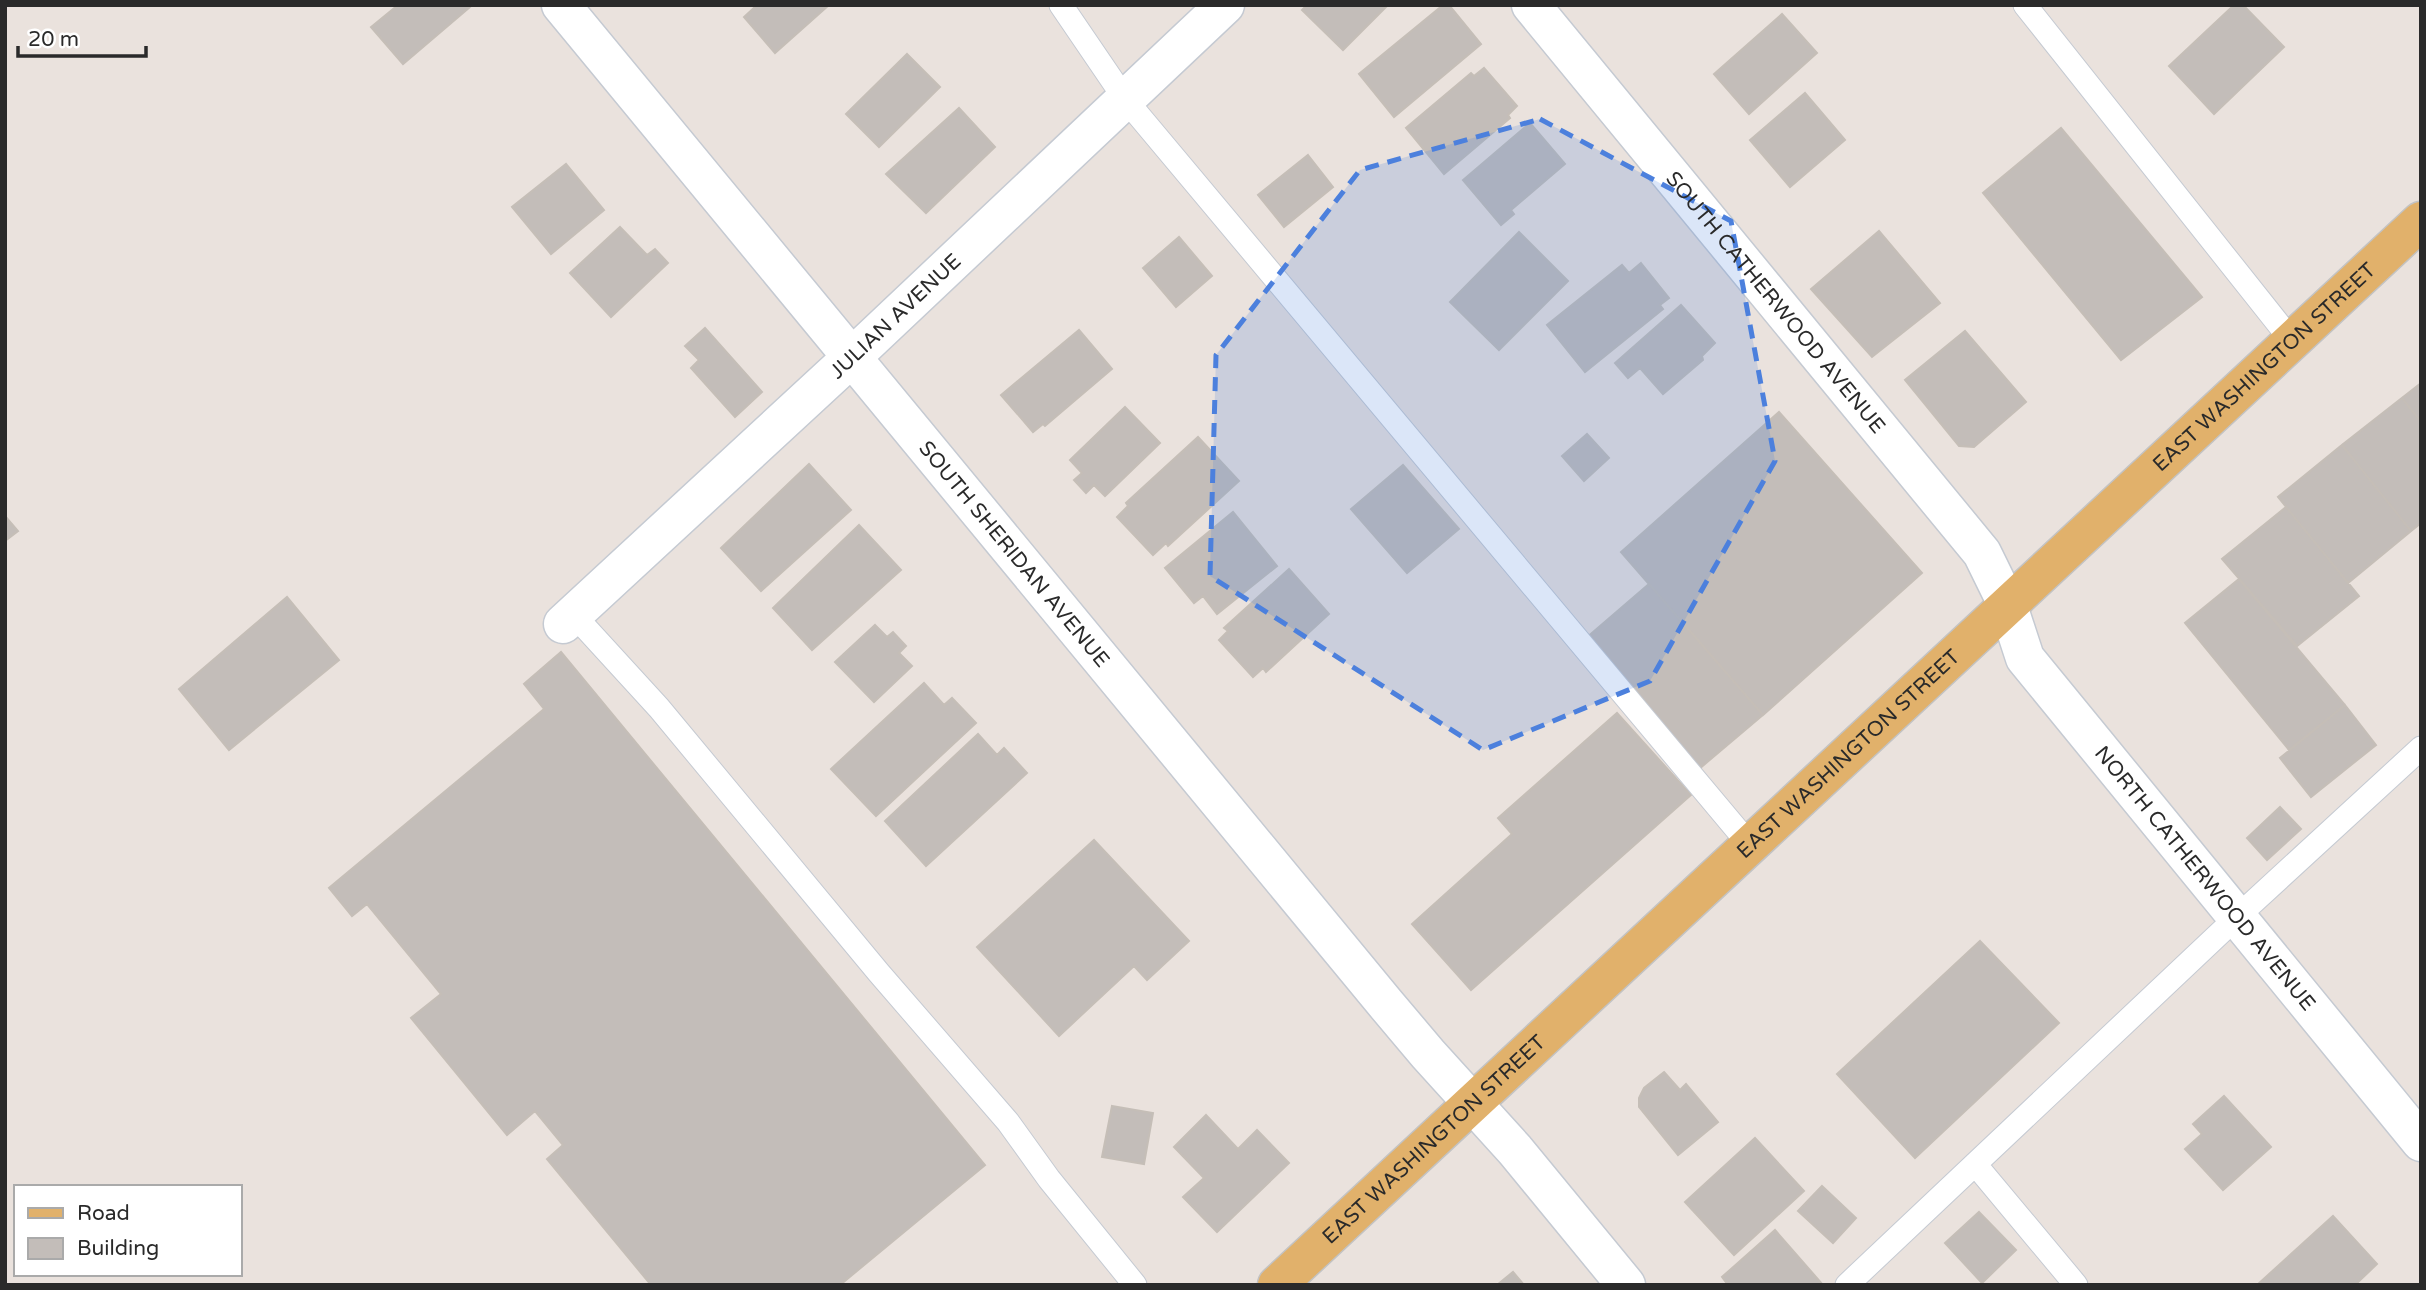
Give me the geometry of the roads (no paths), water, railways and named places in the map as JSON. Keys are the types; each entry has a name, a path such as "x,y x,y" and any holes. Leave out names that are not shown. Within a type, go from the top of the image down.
{"main road":[{"name":"EAST WASHINGTON STREET","path":"1277,1285 2421,221"}],"street":[{"name":"SOUTH SHERIDAN AVENUE","path":"561,5 1402,1024 1515,1150 1626,1285"},
{"name":"JULIAN AVENUE","path":"568,619 851,358 1225,5"},
{"name":"SOUTH CATHERWOOD AVENUE","path":"1531,5 1982,553 2008,606"},
{"name":"NORTH CATHERWOOD AVENUE","path":"2008,606 2025,658 2421,1142"}],"lane":[{"path":"1061,5 1125,99 1749,845"},
{"path":"2025,5 2292,341"},
{"path":"568,619 659,708 870,962 1008,1122 1049,1179 1135,1285"},
{"path":"1847,1285 2237,917 2421,748"},
{"path":"1975,1164 2076,1285"}]}
